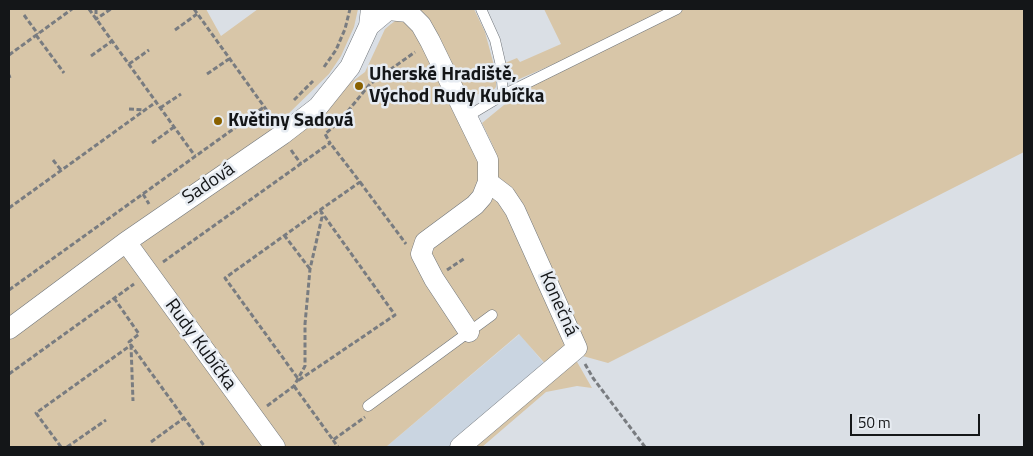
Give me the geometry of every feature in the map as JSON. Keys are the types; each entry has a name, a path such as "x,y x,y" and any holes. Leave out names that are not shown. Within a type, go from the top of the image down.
{"street":[{"path":"370,17 388,10 407,10 421,25 486,153 490,170 488,182 479,201 425,242 421,254 434,279 469,332"},
{"name":"Sadová","path":"9,329 278,127 318,106 338,84 350,67 370,17"},
{"name":"Konečná","path":"460,447 577,348 515,210 505,195 488,182"},
{"name":"Rudy Kubíčka","path":"126,242 275,447"}],"lane":[{"path":"481,9 495,40 501,66 504,95"},
{"path":"468,116 504,95 677,9"},
{"path":"368,406 492,315"}],"path":[{"path":"9,55 72,9"},
{"path":"89,9 195,156"},
{"path":"96,9 96,19"},
{"path":"96,19 111,9"},
{"path":"194,9 264,106 301,164"},
{"path":"323,69 339,43 350,9"},
{"path":"175,30 197,14"},
{"path":"24,15 64,73"},
{"path":"92,56 112,41"},
{"path":"421,254 406,245 325,134 338,122 370,84 430,41"},
{"path":"128,64 149,50"},
{"path":"207,74 229,59"},
{"path":"293,102 319,75"},
{"path":"160,108 181,94"},
{"path":"9,208 156,102"},
{"path":"9,290 264,106"},
{"path":"129,108 144,110"},
{"path":"278,127 280,113"},
{"path":"152,142 174,127"},
{"path":"9,374 330,142"},
{"path":"53,160 61,170"},
{"path":"299,380 225,278 360,182"},
{"path":"299,380 305,366 305,324 310,269 322,217 320,210"},
{"path":"252,416 294,386 299,380 395,315 320,210"},
{"path":"284,236 310,269"},
{"path":"114,298 139,334 129,342 131,345 133,401"},
{"path":"131,345 205,447"},
{"path":"61,447 36,413 131,345"},
{"path":"577,348 593,378 645,447"},
{"path":"294,386 338,447"},
{"path":"333,440 369,414 365,409 368,406"},
{"path":"151,442 184,418"},
{"path":"67,447 106,420"}],"shaded area":[{"path":"9,9 206,9 221,36 258,9 358,9 354,27 341,56 329,74 282,120 284,122 318,107 365,72 385,29 391,24 398,19 413,23 430,41 494,148 482,123 554,64 510,83 505,63 517,58 520,62 561,44 544,9 1024,9 1024,152 608,363 572,353 549,368 519,334 386,447 9,447"},
{"path":"418,9 474,9 485,32 496,73 496,87 491,93 485,95 467,93"},
{"path":"520,334 550,371 457,447 386,447"},
{"path":"576,360 592,388 577,386 546,392 482,447 466,447"}],"place":[{"name":"Uherské Hradiště, Východ Rudy Kubíčka","path":"359,86"},
{"name":"Květiny Sadová","path":"218,121"}]}
